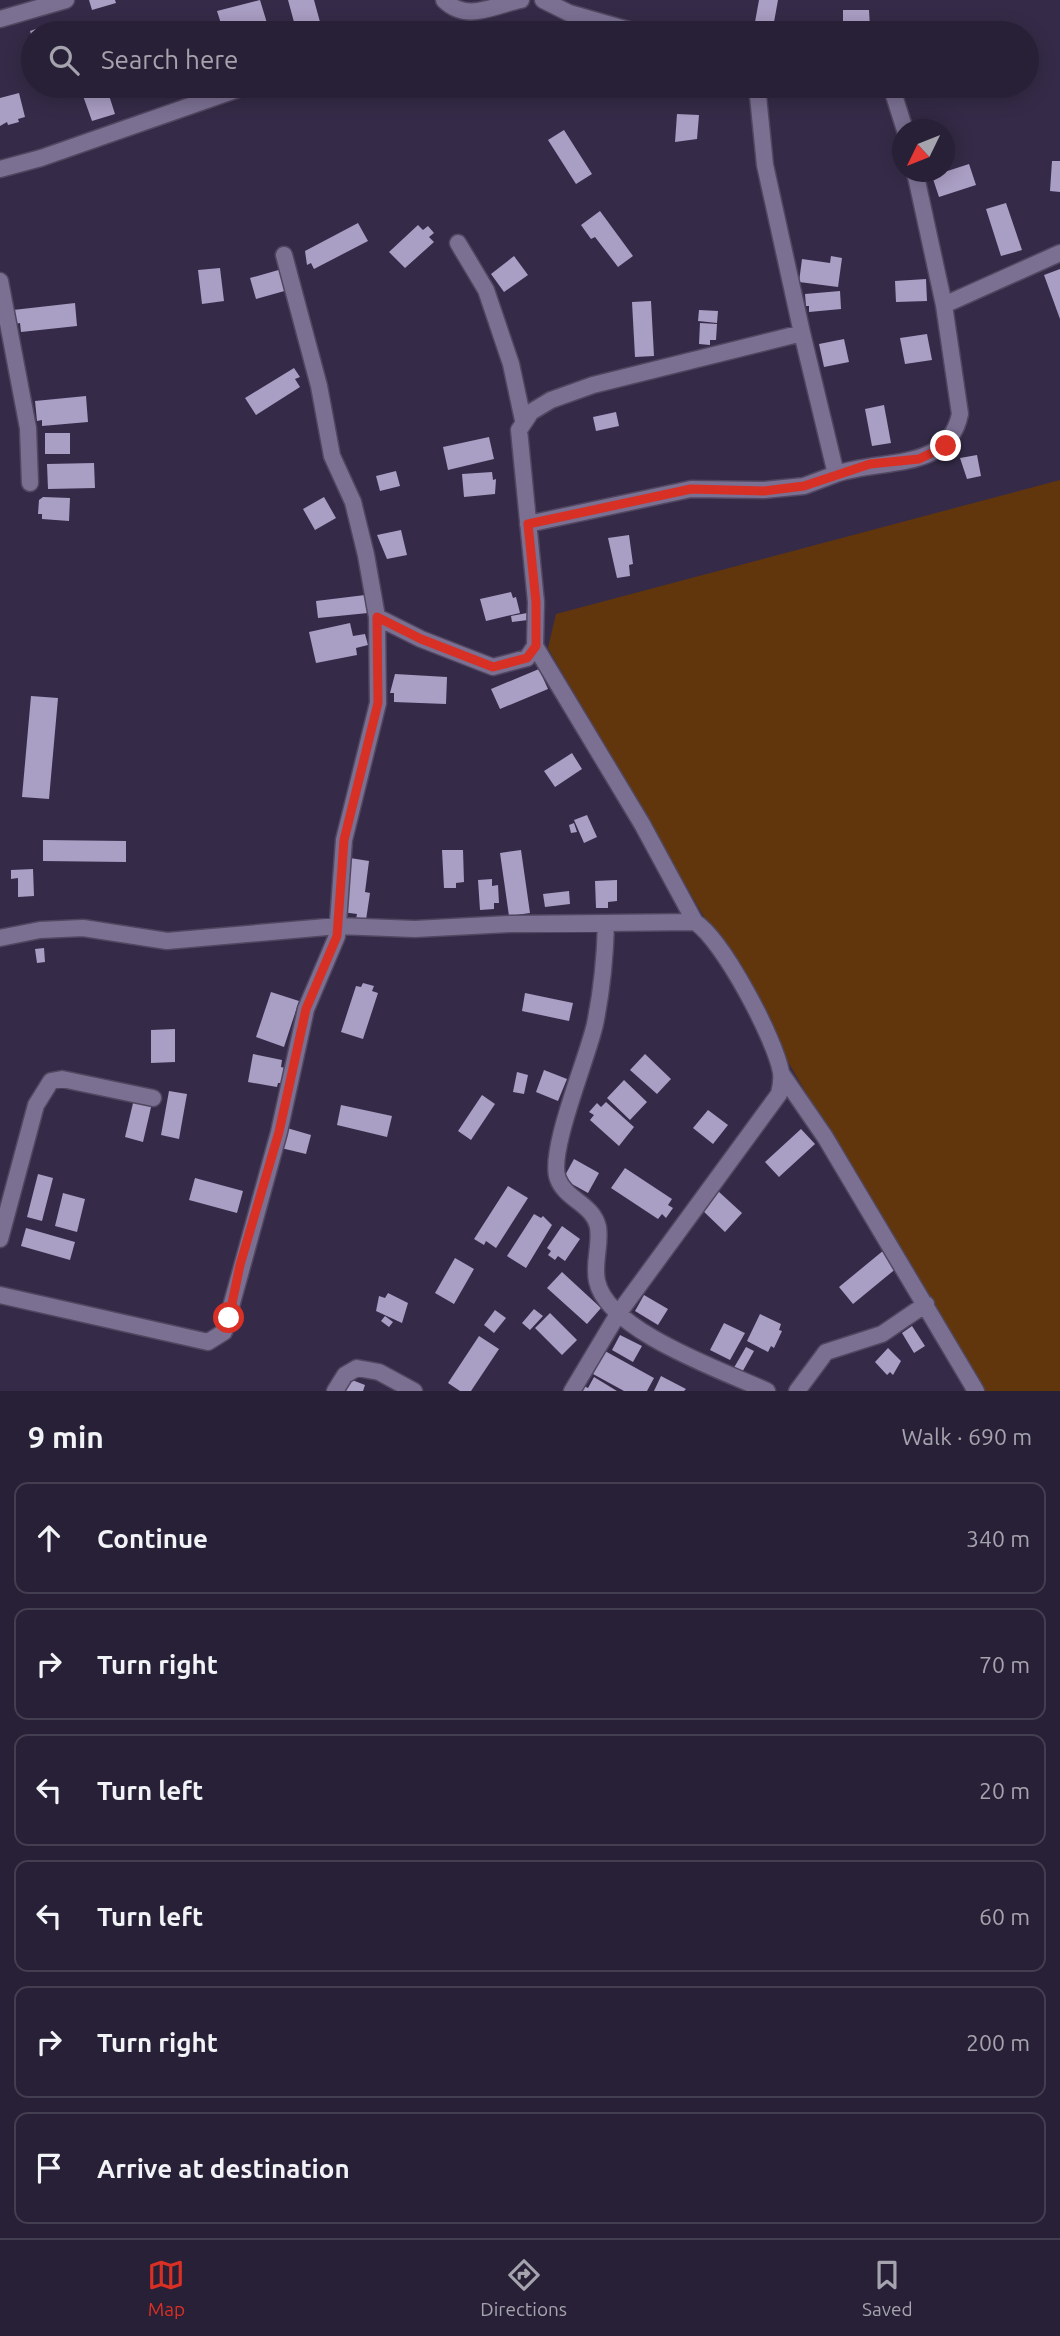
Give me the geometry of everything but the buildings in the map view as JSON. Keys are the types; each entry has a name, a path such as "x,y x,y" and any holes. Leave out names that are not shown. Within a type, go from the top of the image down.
{"street":[{"path":"0,19 66,0"},
{"path":"444,0 457,11 477,12 521,0"},
{"path":"543,0 569,13 597,21"},
{"path":"0,169 41,158 213,98"},
{"path":"758,98 765,165 836,474"},
{"path":"895,98 902,119"},
{"path":"528,524 691,489 764,491 804,486 870,464 919,459 946,446 956,432 960,414 944,305 917,182"},
{"path":"458,243 486,290 510,364 523,420"},
{"path":"944,305 1060,253"},
{"path":"0,1295 208,1342 224,1332 279,1132 303,1018 338,926 344,840 378,703 377,617 353,502 332,456 319,386 284,254"},
{"path":"0,281 29,428 30,483"},
{"path":"802,332 593,384 551,400 523,420 519,430 536,602 536,646 642,824 695,922 727,958 775,1051 781,1073 825,1138 976,1391"},
{"path":"377,617 421,639 493,667 527,658 536,646"},
{"path":"0,938 40,930 83,928 181,940 338,926 415,929 695,922"},
{"path":"606,924 605,971 594,1027 556,1160 557,1179 595,1218 599,1237 596,1280 605,1301 618,1314 698,1363 767,1391"},
{"path":"572,1391 618,1314 736,1149 774,1103 779,1094 781,1073"},
{"path":"0,1239 36,1104 51,1081 62,1079 153,1098"},
{"path":"797,1391 826,1352 882,1334 926,1304"},
{"path":"335,1391 345,1375 357,1368 379,1372 414,1391"}],"shaded area":[{"path":"1060,480 1060,1391 979,1391 548,648 556,614"}],"route":[{"path":"229,1318 240,1265 279,1132 306,1009 337,936 344,840 363,761 372,736 378,703 377,617 421,639 493,667 527,658 536,646 536,602 528,524 691,489 764,491 804,486 870,464 919,459 946,446"}]}
